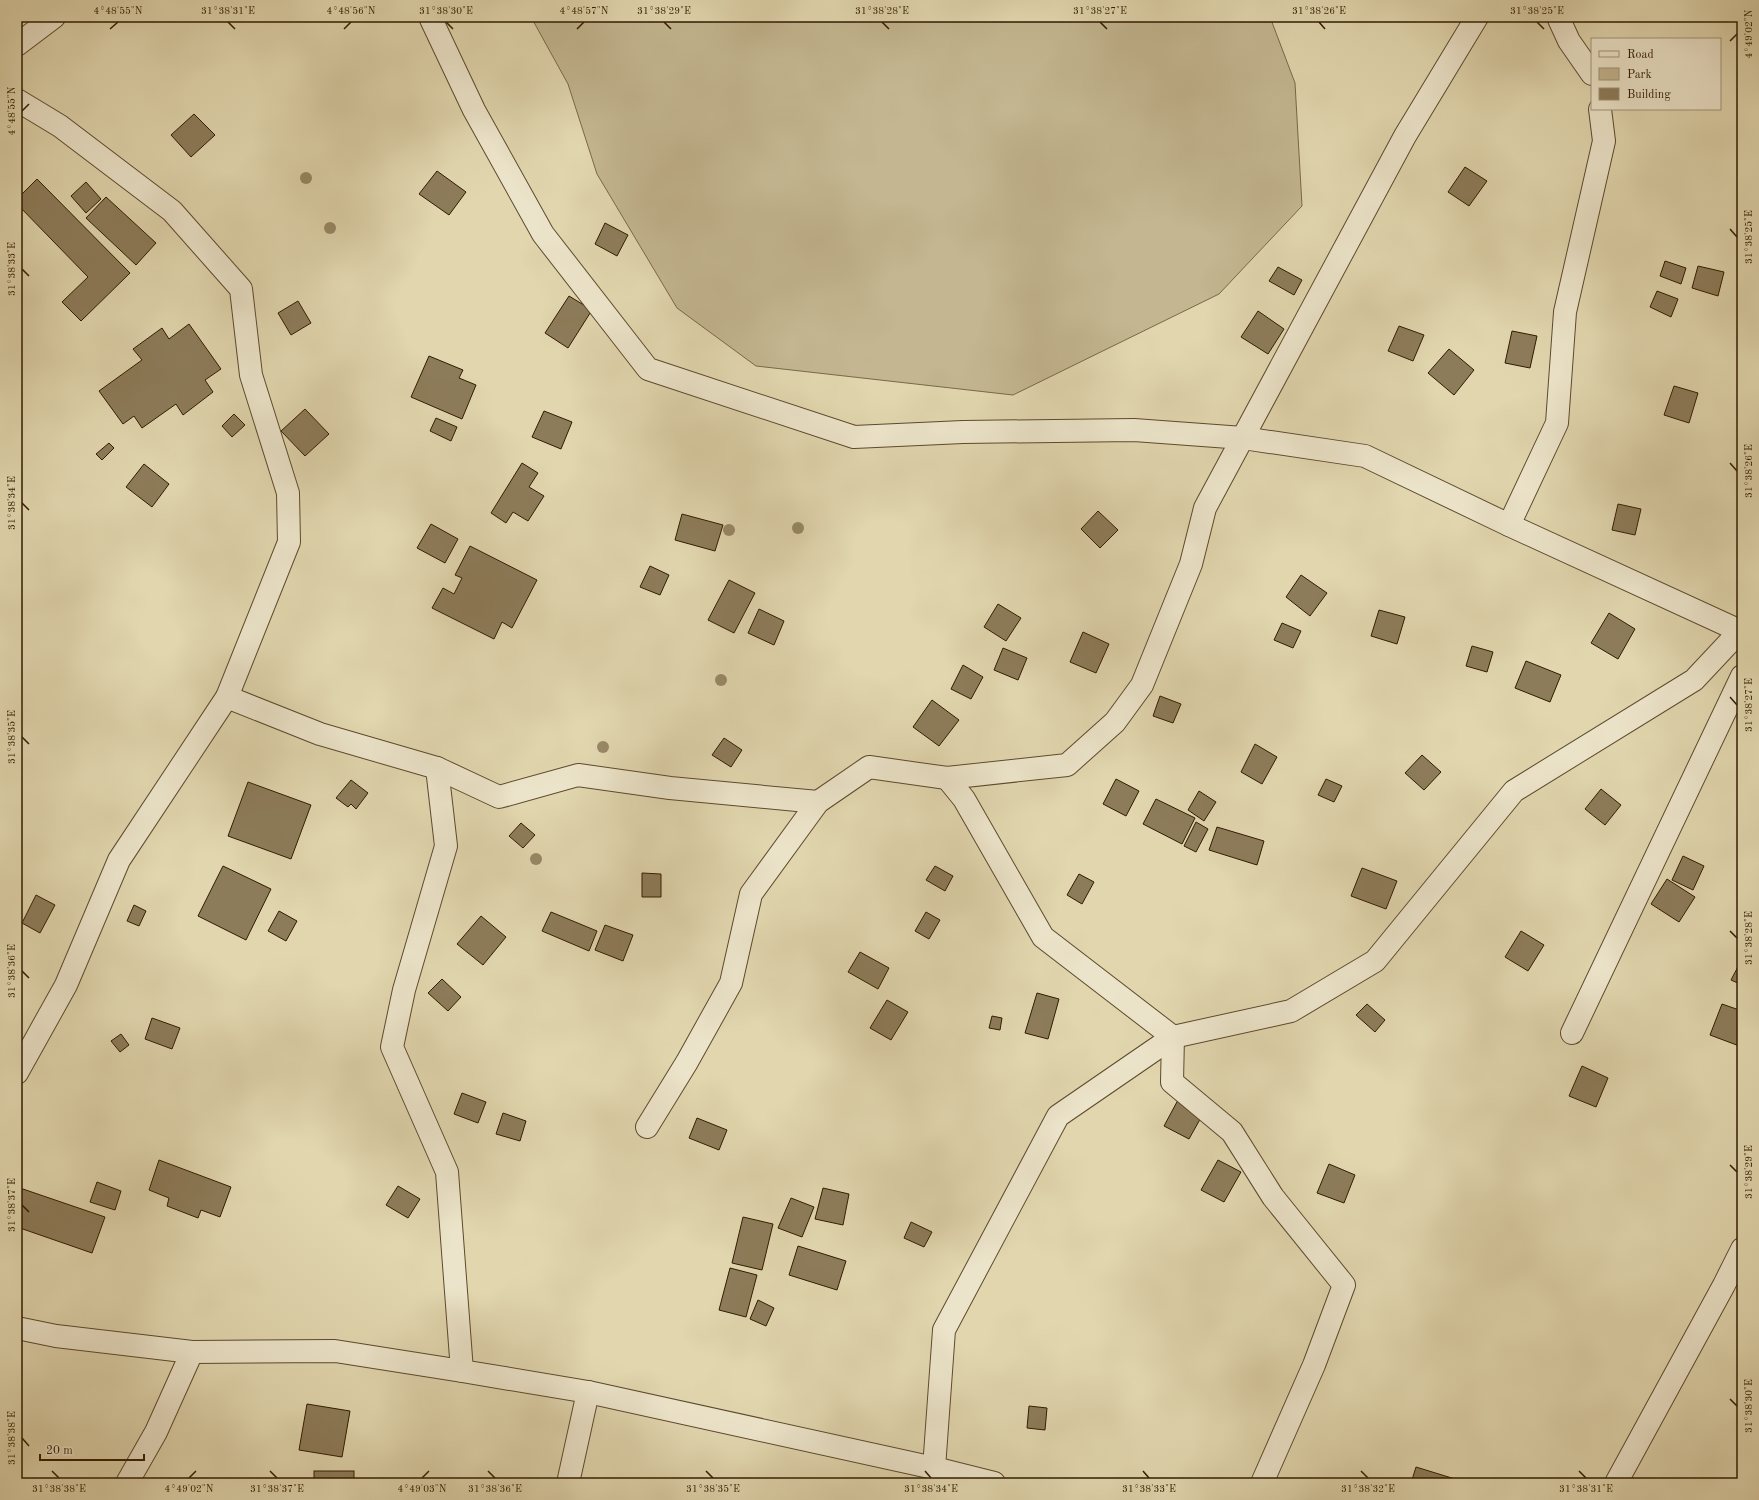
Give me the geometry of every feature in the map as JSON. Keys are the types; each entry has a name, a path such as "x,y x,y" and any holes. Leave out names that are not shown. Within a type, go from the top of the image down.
{"street":[{"path":"17,46 54,17"},
{"path":"430,17 474,110 543,234 648,369 854,437 963,432 1134,430 1244,438 1365,456 1509,525 1740,631 1694,680 1514,791 1375,961 1291,1011 1173,1037 1058,1116 944,1330 934,1468"},
{"path":"648,1127 687,1062 731,983 750,894 818,802 869,767 947,778 1067,765 1115,722 1142,685 1191,564 1205,508 1244,438 1405,136 1477,17"},
{"path":"1558,17 1569,40 1591,73"},
{"path":"17,100 60,126 172,211 241,289 251,375 288,493 290,542 227,697 119,860 66,985 17,1073"},
{"path":"1509,525 1557,423 1565,312 1604,142 1600,110"},
{"path":"1572,1032 1742,676"},
{"path":"227,697 320,734 437,768 499,797 578,775 670,788 818,802"},
{"path":"437,768 446,846 404,990 392,1047 447,1172 462,1371"},
{"path":"947,778 964,799 1043,937 1173,1037"},
{"path":"1173,1037 1172,1082 1232,1132 1273,1197 1344,1285 1314,1365 1262,1483"},
{"path":"1616,1483 1724,1286 1742,1249"},
{"path":"17,1328 56,1336 192,1352 335,1351 462,1371 588,1392 934,1468 994,1483"},
{"path":"127,1483 156,1432 192,1352"},
{"path":"568,1483 588,1392"}],"green space":[{"path":"531,17 1270,17 1295,83 1302,206 1219,294 1013,395 756,366 677,308 597,174 568,84"}],"building":[{"path":"194,114 215,135 191,157 171,135"},
{"path":"1465,167 1487,181 1469,206 1448,192"},
{"path":"437,171 466,192 449,215 419,194"},
{"path":"37,179 130,273 81,321 62,302 88,277 17,204 17,199"},
{"path":"86,182 101,199 86,213 71,196"},
{"path":"106,197 156,243 136,265 86,218"},
{"path":"605,223 628,235 617,256 595,244"},
{"path":"1665,261 1686,268 1681,284 1660,276"},
{"path":"1698,266 1724,272 1718,296 1692,288"},
{"path":"1278,267 1302,280 1294,295 1269,281"},
{"path":"1657,291 1678,299 1671,317 1650,307"},
{"path":"569,296 592,310 568,348 545,333"},
{"path":"298,301 311,323 291,335 278,313"},
{"path":"1258,311 1284,329 1268,354 1241,337"},
{"path":"189,324 221,369 205,380 213,392 183,415 176,404 142,428 134,416 123,424 99,391 142,360 133,349 162,328 169,339"},
{"path":"1399,326 1424,335 1413,361 1388,351"},
{"path":"1742,329 1742,339 1738,337"},
{"path":"1512,331 1537,336 1530,368 1505,363"},
{"path":"1449,349 1474,370 1454,395 1428,373"},
{"path":"429,356 463,370 459,378 476,385 462,419 411,397"},
{"path":"1674,386 1698,393 1689,423 1664,415"},
{"path":"305,409 329,434 305,456 281,431"},
{"path":"544,411 572,422 561,449 532,437"},
{"path":"234,414 245,425 232,437 222,426"},
{"path":"436,418 457,427 451,441 430,431"},
{"path":"109,443 114,448 102,460 96,454"},
{"path":"522,463 538,473 529,487 544,496 528,521 513,512 506,523 491,513"},
{"path":"144,464 169,484 152,507 126,487"},
{"path":"1618,504 1641,509 1635,535 1612,530"},
{"path":"1098,511 1118,530 1100,548 1081,529"},
{"path":"682,514 723,525 715,551 675,540"},
{"path":"431,524 458,539 445,563 417,548"},
{"path":"470,546 537,580 512,628 502,622 494,639 432,608 443,588 454,594 462,578 455,575"},
{"path":"650,566 669,575 660,595 640,587"},
{"path":"1301,575 1327,593 1310,616 1286,597"},
{"path":"729,580 755,593 734,633 708,620"},
{"path":"998,604 1021,618 1006,641 984,627"},
{"path":"759,609 784,621 774,645 748,633"},
{"path":"1379,610 1405,617 1397,644 1371,636"},
{"path":"1609,613 1635,629 1618,659 1591,643"},
{"path":"1282,623 1301,631 1293,648 1274,640"},
{"path":"1083,632 1109,644 1096,673 1070,662"},
{"path":"1472,646 1493,652 1487,672 1466,666"},
{"path":"1003,648 1027,658 1018,680 994,670"},
{"path":"1526,661 1561,675 1550,702 1515,688"},
{"path":"963,665 983,677 971,699 951,689"},
{"path":"1160,696 1181,704 1173,723 1153,716"},
{"path":"932,700 959,720 939,746 913,727"},
{"path":"724,738 742,750 731,767 712,755"},
{"path":"1255,744 1277,757 1262,784 1241,772"},
{"path":"1422,755 1441,772 1424,790 1405,773"},
{"path":"1116,779 1139,791 1126,816 1103,804"},
{"path":"1326,779 1342,786 1334,802 1318,795"},
{"path":"351,780 368,793 356,809 351,804 348,807 336,798"},
{"path":"248,782 311,805 291,859 228,836"},
{"path":"1601,789 1621,805 1605,825 1585,809"},
{"path":"1199,791 1216,802 1204,821 1188,810"},
{"path":"1156,799 1195,818 1182,844 1143,824"},
{"path":"1196,822 1208,829 1196,852 1184,846"},
{"path":"521,823 535,835 523,848 509,836"},
{"path":"1217,827 1264,841 1257,865 1209,850"},
{"path":"1683,856 1704,866 1693,890 1672,880"},
{"path":"223,866 271,889 246,940 198,916"},
{"path":"935,866 953,876 945,891 926,880"},
{"path":"1362,868 1397,881 1386,909 1351,896"},
{"path":"642,873 661,874 661,897 642,897"},
{"path":"1079,874 1094,882 1082,904 1067,895"},
{"path":"1667,879 1695,897 1679,922 1651,904"},
{"path":"36,895 55,905 40,933 22,923"},
{"path":"134,905 146,911 139,926 127,921"},
{"path":"279,911 297,921 286,941 268,931"},
{"path":"551,912 597,931 589,951 542,931"},
{"path":"926,912 940,920 929,939 915,931"},
{"path":"481,916 506,937 483,965 457,944"},
{"path":"605,925 633,935 623,961 595,950"},
{"path":"1521,931 1544,945 1528,971 1505,957"},
{"path":"860,952 889,968 878,989 848,972"},
{"path":"1742,959 1742,985 1731,980"},
{"path":"442,979 461,997 448,1011 428,993"},
{"path":"1037,993 1059,999 1048,1039 1025,1033"},
{"path":"887,1000 908,1012 891,1040 870,1028"},
{"path":"1367,1004 1385,1020 1375,1032 1356,1015"},
{"path":"1722,1004 1742,1011 1742,1047 1710,1035"},
{"path":"992,1016 1002,1018 1000,1030 989,1028"},
{"path":"152,1018 180,1028 172,1049 145,1039"},
{"path":"121,1034 129,1045 120,1052 111,1041"},
{"path":"1582,1066 1608,1078 1596,1107 1569,1096"},
{"path":"462,1093 486,1102 478,1123 454,1114"},
{"path":"1178,1100 1203,1114 1189,1139 1164,1126"},
{"path":"503,1113 526,1121 520,1141 496,1134"},
{"path":"697,1118 727,1130 719,1150 689,1138"},
{"path":"159,1160 231,1187 220,1217 201,1210 198,1218 167,1206 169,1198 149,1190"},
{"path":"1218,1160 1241,1172 1224,1202 1201,1190"},
{"path":"1329,1164 1355,1175 1344,1203 1317,1193"},
{"path":"97,1182 121,1191 115,1210 90,1202"},
{"path":"398,1186 420,1199 408,1218 386,1205"},
{"path":"17,1187 105,1217 92,1253 17,1227"},
{"path":"823,1188 849,1194 843,1225 815,1219"},
{"path":"791,1198 814,1207 802,1237 778,1228"},
{"path":"743,1217 773,1224 762,1270 732,1263"},
{"path":"911,1222 932,1232 924,1247 904,1238"},
{"path":"798,1246 846,1261 837,1290 789,1275"},
{"path":"730,1268 757,1275 746,1317 719,1310"},
{"path":"758,1300 774,1308 766,1326 750,1319"},
{"path":"307,1404 350,1411 342,1457 299,1450"},
{"path":"1029,1406 1047,1408 1045,1430 1027,1428"},
{"path":"1416,1467 1455,1479 1454,1483 1411,1483"},
{"path":"314,1471 354,1471 354,1483 314,1483"}]}
